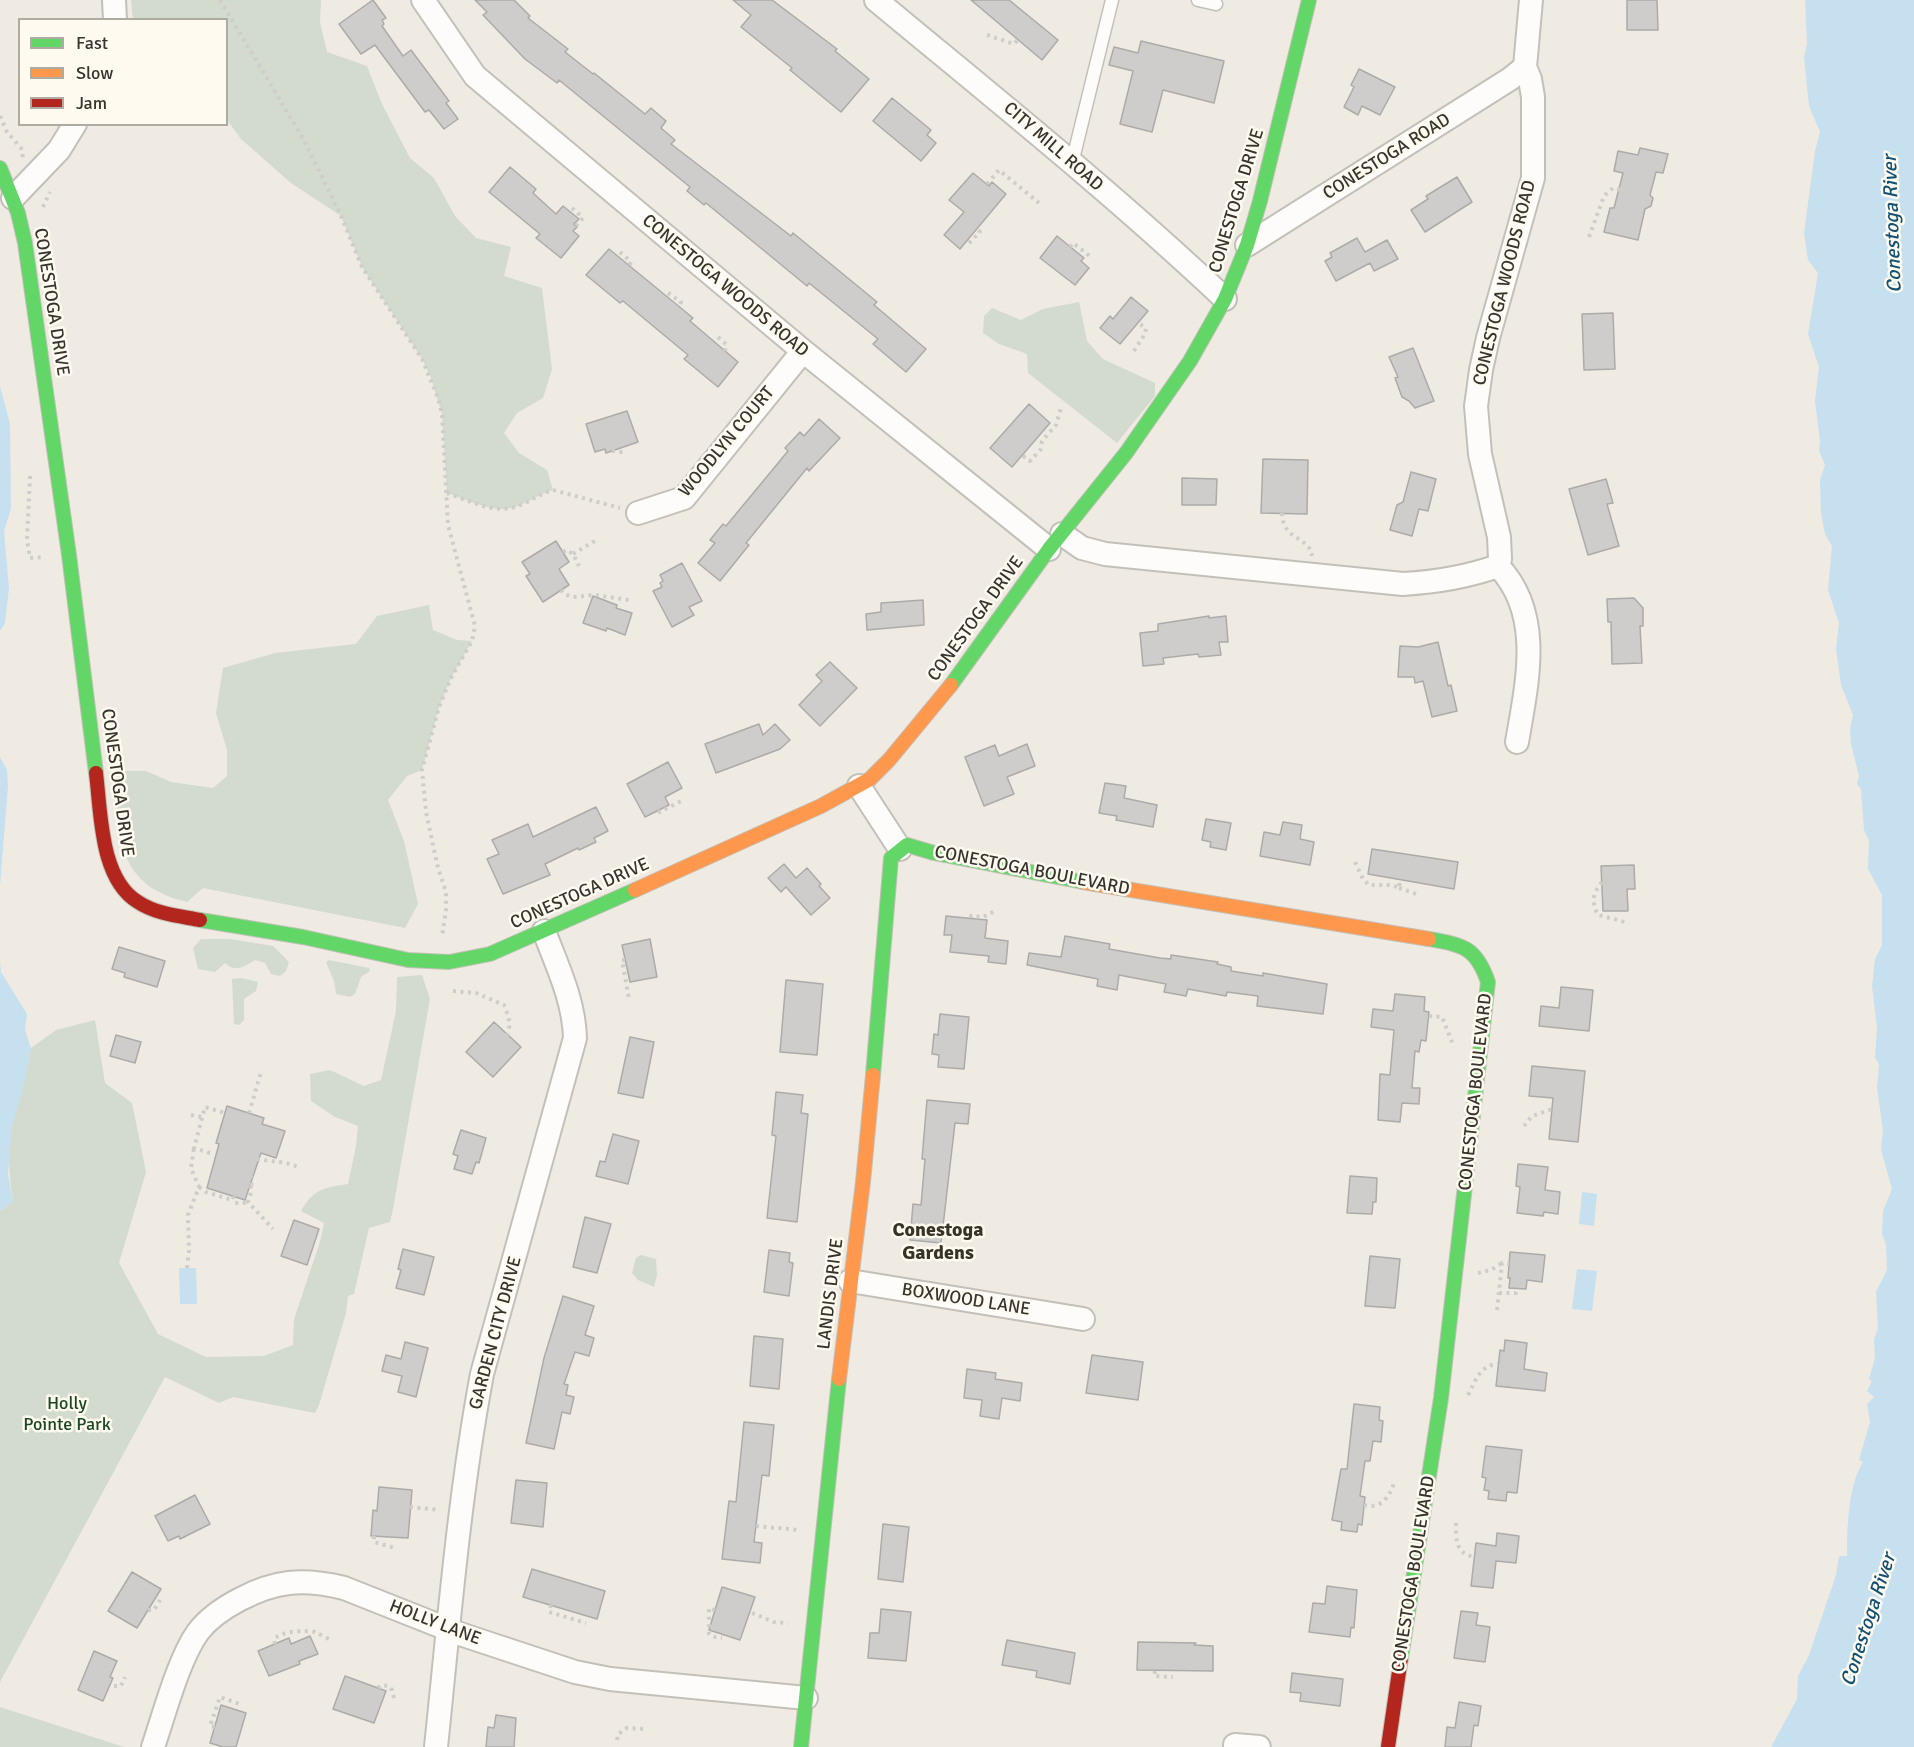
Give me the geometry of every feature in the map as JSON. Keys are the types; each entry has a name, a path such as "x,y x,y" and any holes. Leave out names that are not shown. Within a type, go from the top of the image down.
{"street":[{"path":"114,0 116,18"},
{"name":"CONESTOGA WOODS ROAD","path":"423,0 475,76 803,351 1056,542 1092,552 1403,584 1428,583 1472,575 1498,566 1500,559 1499,537 1480,454 1476,406 1488,338 1533,178 1533,97 1525,67 1531,0"},
{"name":"CITY MILL ROAD","path":"876,0 987,90 1181,257 1225,299"},
{"name":"CONESTOGA DRIVE","path":"0,168 18,213 27,254 67,544 105,847 111,869 118,882 135,901 170,915 303,937 408,960 434,962 466,960 490,954 544,931 821,806 859,786 889,760 949,688 1056,542 1167,397 1225,299 1247,245 1260,201 1309,0"},
{"name":"CONESTOGA ROAD","path":"1247,245 1510,79 1525,67"},
{"path":"13,198 59,150 74,126"},
{"name":"WOODLYN COURT","path":"638,513 684,498 803,351"},
{"path":"1498,566 1508,575 1517,590 1529,638 1527,683 1517,742"},
{"path":"859,786 900,849"},
{"name":"CONESTOGA BOULEVARD","path":"900,849 907,845 934,853 1070,880 1446,942 1468,948 1482,962 1488,982 1453,1306 1437,1427 1388,1747"},
{"name":"LANDIS DRIVE","path":"801,1747 850,1281 863,1182 882,986 891,858 900,849"},
{"name":"GARDEN CITY DRIVE","path":"436,1747 468,1454 482,1374 575,1038 570,999 544,931"},
{"name":"BOXWOOD LANE","path":"850,1281 1083,1319"},
{"name":"HOLLY LANE","path":"153,1747 192,1642 199,1630 236,1600 290,1582 327,1584 344,1588 495,1646 555,1666 610,1679 806,1698"},
{"path":"1235,1745 1259,1747"}],"lane":[{"path":"1072,163 1112,0"},
{"path":"1198,0 1216,4"}],"path":[{"path":"220,0 305,142 341,216 362,267 422,359 442,414 448,525 475,626 472,641 451,678 440,707 422,770 426,812 438,868 446,892 442,935 434,962"},
{"path":"987,35 1014,44 1022,35"},
{"path":"0,116 7,132 21,148 23,156"},
{"path":"987,184 999,170 1039,203"},
{"path":"42,216 44,205 54,187"},
{"path":"1589,237 1604,196 1613,188 1621,190"},
{"path":"572,208 582,218 576,226"},
{"path":"969,243 980,232 971,222"},
{"path":"1070,246 1073,243 1091,258"},
{"path":"620,252 630,260 629,266"},
{"path":"669,293 681,302 679,306"},
{"path":"1134,351 1145,334 1146,328 1138,323"},
{"path":"718,337 726,344 725,351"},
{"path":"1023,456 1030,461 1041,449 1042,441 1056,425 1061,408"},
{"path":"612,451 627,451"},
{"path":"447,493 504,510 553,490 638,513"},
{"path":"1282,513 1282,524 1286,531 1311,551 1316,574"},
{"path":"573,554 598,540"},
{"path":"562,552 567,550 573,554 579,566"},
{"path":"561,590 564,594 573,597 595,595 607,599 628,600"},
{"path":"658,811 683,800"},
{"path":"1355,862 1362,879 1369,885 1392,885 1419,895"},
{"path":"1399,888 1400,879"},
{"path":"1602,882 1594,892 1594,907 1598,915 1625,922"},
{"path":"971,918 971,916 983,917 995,911"},
{"path":"626,960 622,960 629,999"},
{"path":"453,991 476,993 504,1005 510,1029 507,1035"},
{"path":"1429,1016 1442,1017 1454,1047"},
{"path":"249,1113 261,1072"},
{"path":"225,1113 205,1107 191,1168 199,1187 206,1192 233,1198 235,1203 248,1203 273,1229"},
{"path":"1524,1126 1532,1116 1552,1109"},
{"path":"191,1115 202,1117"},
{"path":"194,1148 210,1153"},
{"path":"248,1203 251,1188 250,1153"},
{"path":"242,1157 266,1159 299,1167"},
{"path":"187,1268 188,1215 199,1187"},
{"path":"1497,1310 1502,1263 1509,1264"},
{"path":"1499,1293 1513,1294 1518,1288"},
{"path":"1464,1401 1482,1369 1498,1364"},
{"path":"1364,1505 1371,1507 1381,1505 1390,1495 1394,1483"},
{"path":"410,1507 440,1510"},
{"path":"1456,1522 1456,1541 1460,1550 1474,1557"},
{"path":"756,1526 823,1533"},
{"path":"374,1536 374,1542 395,1548"},
{"path":"148,1610 154,1610 160,1600"},
{"path":"551,1605 549,1612 586,1623"},
{"path":"715,1610 709,1608 709,1634 722,1638"},
{"path":"752,1613 774,1622 814,1625"},
{"path":"275,1644 274,1639 278,1635 304,1632 315,1632 329,1639"},
{"path":"1155,1671 1154,1676 1173,1677"},
{"path":"114,1686 121,1686 125,1677"},
{"path":"378,1688 381,1685 389,1686 395,1702"},
{"path":"214,1727 210,1726 220,1697 240,1704"},
{"path":"617,1740 618,1734 627,1728 647,1729"}],"green space":[{"path":"131,0 321,0 320,22 327,52 367,66 382,104 410,158 434,178 455,216 476,238 511,247 504,276 542,288 552,369 543,398 517,413 504,433 519,453 547,470 553,490 507,509 481,505 447,493 442,414 431,378 422,359 362,267 341,216 291,183 241,139 228,121 228,18 133,18"},
{"path":"1079,302 1087,341 1103,359 1155,383 1155,396 1117,443 1028,373 1027,354 999,344 983,333 984,316 992,308 1021,320 1043,309"},
{"path":"429,605 433,630 457,640 472,641 451,678 439,707 422,770 407,776 388,800 404,841 418,904 405,928 203,888 187,902 163,894 145,883 133,870 125,854 120,836 113,771 146,771 171,782 213,788 227,776 227,750 216,713 223,668 275,653 356,644 377,616"},
{"path":"201,939 230,939 273,946 289,962 286,971 280,976 271,974 265,963 255,960 236,968 225,963 215,972 198,969 193,948"},
{"path":"329,960 369,968 370,971 361,977 355,994 350,997 336,994 334,981 326,962"},
{"name":"Holly Pointe Park","path":"422,975 430,999 390,1222 369,1228 354,1294 348,1296 346,1313 315,1413 233,1397 219,1403 165,1377 0,1682 0,1211 13,1201 9,1163 10,1135 31,1048 56,1030 95,1020 105,1083 132,1103 146,1172 119,1263 158,1334 206,1357 264,1356 293,1345 294,1319 320,1242 324,1223 301,1211 310,1198 320,1190 348,1184 356,1146 358,1126 335,1117 311,1101 310,1074 330,1070 364,1086 381,1080 396,1011 397,977"},
{"path":"241,978 258,982 256,991 244,999 244,1020 239,1025 234,1024 232,979"},
{"path":"641,1255 656,1259 657,1275 654,1287 638,1280 632,1273 636,1258"},
{"path":"0,1707 124,1747 0,1747"}],"water":[{"name":"Conestoga River","path":"1805,0 1914,0 1914,1747 1771,1747 1797,1699 1798,1676 1809,1655 1836,1575 1839,1556 1847,1556 1851,1495 1863,1462 1859,1460 1870,1422 1867,1404 1874,1397 1867,1391 1872,1381 1869,1379 1875,1358 1874,1339 1878,1328 1876,1292 1887,1270 1886,1245 1882,1234 1883,1211 1892,1189 1881,1150 1883,1130 1877,1088 1879,1064 1875,1058 1877,1028 1872,986 1875,959 1882,945 1882,895 1868,869 1869,840 1864,830 1861,789 1857,784 1859,776 1851,744 1850,729 1853,715 1841,685 1836,649 1839,623 1828,590 1832,546 1825,534 1821,513 1820,480 1825,465 1819,451 1815,401 1819,367 1808,334 1818,273 1808,260 1804,233 1815,151 1820,132 1809,106 1804,57 1807,44"},
{"path":"0,386 10,424 11,509 4,531 9,588 5,623 0,631"},
{"path":"0,757 7,770 8,786 0,886"},
{"path":"0,961 1,972 27,1014 25,1030 31,1048 27,1073 12,1127 8,1174 13,1201 0,1211"},
{"path":"1582,1192 1597,1194 1594,1226 1579,1224"},
{"path":"179,1268 196,1268 197,1304 180,1304"},
{"path":"1577,1269 1597,1271 1592,1311 1572,1309"}],"building":[{"path":"373,0 386,18 382,20 384,24 382,26 403,56 411,50 449,101 446,103 458,119 444,129 429,110 425,112 375,45 361,54 339,24"},
{"path":"475,0 514,0 530,16 528,18 568,49 565,52 645,114 651,108 666,121 661,128 675,140 671,144 791,236 793,233 877,302 874,305 926,349 906,372 873,344 878,339 809,283 807,286 706,203 704,205 687,191 690,187 559,80 557,83 525,59 483,15 487,12"},
{"path":"733,0 772,0 837,49 835,51 869,79 841,112 741,27 751,15"},
{"path":"971,0 1009,0 1058,40 1042,60"},
{"path":"1627,0 1657,0 1658,30 1627,30"},
{"path":"1141,41 1224,61 1214,103 1163,90 1152,132 1120,124 1133,71 1109,65 1114,47 1138,53"},
{"path":"1359,69 1395,87 1380,115 1362,106 1358,115 1344,107 1354,87 1351,85"},
{"path":"892,98 931,130 927,135 936,143 921,161 873,121"},
{"path":"1640,148 1668,154 1663,173 1656,172 1650,195 1653,198 1651,206 1645,209 1638,240 1604,232 1610,208 1614,208 1623,173 1614,171 1618,151 1638,155"},
{"path":"510,167 536,189 533,193 556,214 563,206 579,219 574,224 577,227 573,231 579,236 561,258 536,238 540,234 489,192"},
{"path":"973,173 989,186 992,182 1006,194 960,249 944,235 964,212 949,200"},
{"path":"1457,177 1472,202 1425,232 1411,210 1428,199 1426,196"},
{"path":"1057,236 1084,258 1081,261 1089,268 1075,285 1040,258"},
{"path":"1357,238 1365,252 1387,240 1398,259 1374,271 1370,263 1336,281 1325,261 1332,257 1330,253"},
{"path":"609,249 693,318 690,321 738,362 718,387 684,359 688,355 623,301 620,303 586,275"},
{"path":"1131,297 1148,311 1120,344 1100,328 1110,316 1113,319"},
{"path":"1613,313 1615,369 1584,370 1582,314"},
{"path":"1413,348 1434,401 1415,408 1402,397 1395,378 1398,377 1389,357"},
{"path":"1029,404 1050,423 1012,467 990,448"},
{"path":"627,411 638,442 606,453 605,449 595,452 586,424"},
{"path":"819,419 840,438 809,471 807,468 746,543 749,545 720,581 698,563 715,543 710,540 723,524 726,526 788,451 785,448 800,432 804,436"},
{"path":"1263,459 1308,460 1307,514 1261,513"},
{"path":"1411,472 1436,479 1428,511 1419,509 1412,536 1390,530 1397,505 1403,502"},
{"path":"1182,478 1217,479 1216,505 1182,505"},
{"path":"1606,479 1613,503 1607,504 1619,546 1588,555 1569,489"},
{"path":"556,541 569,562 559,569 569,585 543,602 526,576 530,574 522,562"},
{"path":"682,563 702,601 689,607 694,615 672,627 653,591 662,587 660,583 663,581 660,575"},
{"path":"593,596 617,605 616,608 632,613 625,635 583,623"},
{"path":"1634,598 1643,608 1643,626 1640,626 1642,663 1612,664 1611,622 1608,622 1607,599"},
{"path":"923,600 924,625 867,630 866,614 881,612 881,603"},
{"path":"1209,616 1209,618 1226,616 1228,642 1219,642 1221,655 1199,657 1198,654 1163,658 1164,664 1143,666 1140,633 1158,631 1158,624"},
{"path":"1438,642 1448,686 1451,685 1457,711 1432,717 1423,681 1415,683 1414,677 1398,677 1400,646 1418,647"},
{"path":"830,662 857,688 820,726 799,705 822,681 816,675"},
{"path":"759,724 763,735 775,724 790,740 780,749 716,773 705,744"},
{"path":"1027,744 1035,766 1007,777 1014,794 984,806 965,757 995,745 999,756"},
{"path":"668,762 682,788 665,797 669,805 645,817 627,784"},
{"path":"1105,783 1126,786 1124,798 1157,805 1153,827 1116,820 1117,816 1099,813"},
{"path":"596,807 608,831 594,838 596,842 545,864 550,875 503,894 487,859 499,854 492,840 528,824 533,837"},
{"path":"1206,819 1231,823 1226,850 1210,847 1211,842 1202,840"},
{"path":"1283,822 1302,825 1300,839 1314,842 1310,865 1260,856 1264,832 1280,835"},
{"path":"1372,849 1458,862 1454,889 1368,874"},
{"path":"784,864 796,878 807,868 830,898 811,915 786,887 781,892 768,878"},
{"path":"1634,865 1635,889 1627,889 1628,911 1603,911 1601,866"},
{"path":"946,916 987,920 985,938 1008,941 1006,964 988,962 989,956 950,952 952,935 944,935"},
{"path":"1065,936 1110,944 1109,949 1160,958 1171,959 1171,955 1218,962 1217,964 1231,967 1231,971 1263,976 1263,973 1327,984 1323,1014 1257,1006 1258,996 1227,992 1226,996 1188,989 1186,996 1164,992 1166,984 1119,975 1117,990 1097,986 1098,979 1027,965 1029,953 1061,957"},
{"path":"650,939 657,977 630,982 622,945"},
{"path":"119,947 165,961 157,987 124,977 125,973 112,969"},
{"path":"786,980 823,984 817,1055 780,1052"},
{"path":"1561,987 1593,990 1589,1031 1539,1026 1541,1006 1559,1008"},
{"path":"1395,994 1425,997 1424,1011 1429,1012 1426,1041 1421,1040 1419,1052 1415,1051 1412,1088 1420,1088 1419,1104 1402,1103 1400,1122 1378,1120 1380,1074 1390,1075 1394,1030 1371,1027 1373,1009 1393,1011"},
{"path":"940,1014 969,1017 964,1069 938,1067 939,1055 932,1054 934,1034 938,1035"},
{"path":"494,1022 521,1047 493,1077 466,1052"},
{"path":"116,1035 141,1042 135,1063 110,1056"},
{"path":"630,1037 654,1042 643,1098 618,1093"},
{"path":"1532,1066 1585,1071 1578,1142 1549,1139 1553,1098 1529,1096"},
{"path":"776,1092 803,1095 801,1113 808,1114 797,1222 767,1218 776,1136 772,1135"},
{"path":"927,1100 970,1104 968,1124 955,1123 941,1243 910,1240 913,1204 921,1205"},
{"path":"227,1106 264,1118 262,1124 285,1131 276,1158 261,1153 245,1200 207,1188 219,1144 216,1143"},
{"path":"461,1130 486,1138 479,1163 476,1162 472,1174 454,1169 458,1156 453,1154"},
{"path":"613,1134 639,1141 628,1184 596,1176 600,1161 605,1162"},
{"path":"1518,1164 1548,1167 1545,1190 1560,1192 1558,1214 1544,1212 1543,1216 1517,1213 1520,1187 1516,1186"},
{"path":"1350,1176 1377,1178 1376,1202 1373,1202 1372,1214 1347,1213"},
{"path":"585,1217 611,1224 597,1273 573,1267"},
{"path":"294,1220 319,1229 307,1265 281,1256"},
{"path":"403,1249 434,1257 424,1295 396,1288"},
{"path":"769,1250 790,1253 789,1262 793,1263 789,1296 764,1292"},
{"path":"1510,1252 1545,1255 1542,1282 1527,1280 1526,1289 1509,1288"},
{"path":"1370,1256 1400,1259 1395,1308 1365,1306"},
{"path":"563,1296 594,1306 585,1335 594,1338 589,1356 575,1352 564,1384 568,1385 566,1395 574,1397 570,1414 562,1412 554,1449 526,1443 544,1358"},
{"path":"754,1336 783,1339 779,1389 750,1386"},
{"path":"1505,1340 1527,1343 1524,1369 1547,1373 1545,1391 1496,1386 1500,1350 1504,1351"},
{"path":"405,1342 428,1348 416,1397 398,1392 402,1376 382,1371 386,1355 401,1359"},
{"path":"1092,1355 1143,1362 1138,1400 1086,1393"},
{"path":"967,1369 996,1373 995,1379 1022,1383 1020,1401 1002,1398 999,1419 980,1416 982,1400 964,1398"},
{"path":"1354,1404 1380,1407 1379,1420 1383,1421 1381,1442 1373,1441 1370,1461 1365,1461 1360,1496 1365,1497 1362,1525 1358,1524 1357,1532 1341,1530 1342,1522 1332,1520 1341,1469 1347,1469"},
{"path":"744,1422 774,1425 769,1476 762,1475 754,1542 762,1543 760,1563 722,1559 729,1501 736,1502"},
{"path":"1486,1446 1522,1450 1517,1493 1507,1492 1506,1501 1488,1499 1489,1491 1484,1490 1486,1478 1482,1477"},
{"path":"516,1480 547,1483 543,1527 511,1523"},
{"path":"379,1487 412,1490 408,1538 371,1536 373,1510 377,1511"},
{"path":"195,1495 210,1524 180,1539 179,1536 168,1541 155,1516"},
{"path":"883,1524 909,1527 903,1582 878,1579"},
{"path":"1497,1533 1519,1536 1516,1563 1496,1561 1493,1588 1471,1586 1476,1543 1496,1546"},
{"path":"532,1569 605,1591 597,1619 523,1597"},
{"path":"132,1572 161,1589 137,1628 108,1611"},
{"path":"1327,1586 1357,1590 1354,1628 1351,1627 1350,1637 1309,1632 1313,1603 1325,1604"},
{"path":"722,1587 755,1597 740,1640 709,1630"},
{"path":"881,1609 911,1612 906,1661 868,1658 870,1633 879,1633"},
{"path":"1461,1611 1478,1613 1476,1625 1490,1627 1485,1662 1454,1658"},
{"path":"310,1636 318,1654 269,1676 258,1651 289,1638 291,1644"},
{"path":"1007,1640 1075,1653 1070,1684 1036,1677 1037,1671 1002,1665"},
{"path":"1138,1642 1196,1643 1194,1645 1213,1646 1213,1671 1137,1670"},
{"path":"94,1651 117,1661 110,1677 113,1678 103,1701 78,1690"},
{"path":"1292,1673 1343,1679 1340,1706 1300,1701 1301,1693 1290,1692"},
{"path":"345,1676 386,1691 374,1723 333,1709"},
{"path":"1459,1702 1481,1706 1478,1726 1474,1725 1471,1747 1445,1747 1447,1727 1455,1728"},
{"path":"221,1705 246,1713 236,1747 223,1747 210,1743"},
{"path":"496,1715 516,1718 514,1747 486,1747 488,1727 494,1728"}],"traffic: fast":[{"path":"951,685 1049,549 1126,453 1190,361 1225,299 1247,245 1260,201 1309,0"},
{"path":"0,168 18,213 25,243 69,555 96,773"},
{"path":"873,1075 891,858 907,845 934,853 1083,882"},
{"path":"200,920 303,937 408,960 449,962 490,954 635,890"},
{"path":"1401,1658 1441,1398 1488,982 1478,961 1467,950 1451,943 1429,939"},
{"path":"801,1747 839,1379"}],"traffic: slow":[{"path":"635,890 821,806 870,779 889,760 951,685"},
{"path":"1083,882 1429,939"},
{"path":"839,1379 863,1182 873,1075"}],"traffic: jam":[{"path":"96,773 101,825 109,862 125,891 138,902 152,909 200,920"},
{"path":"1388,1747 1401,1658"}],"district":[{"name":"Conestoga Gardens","path":"938,1242"}]}
